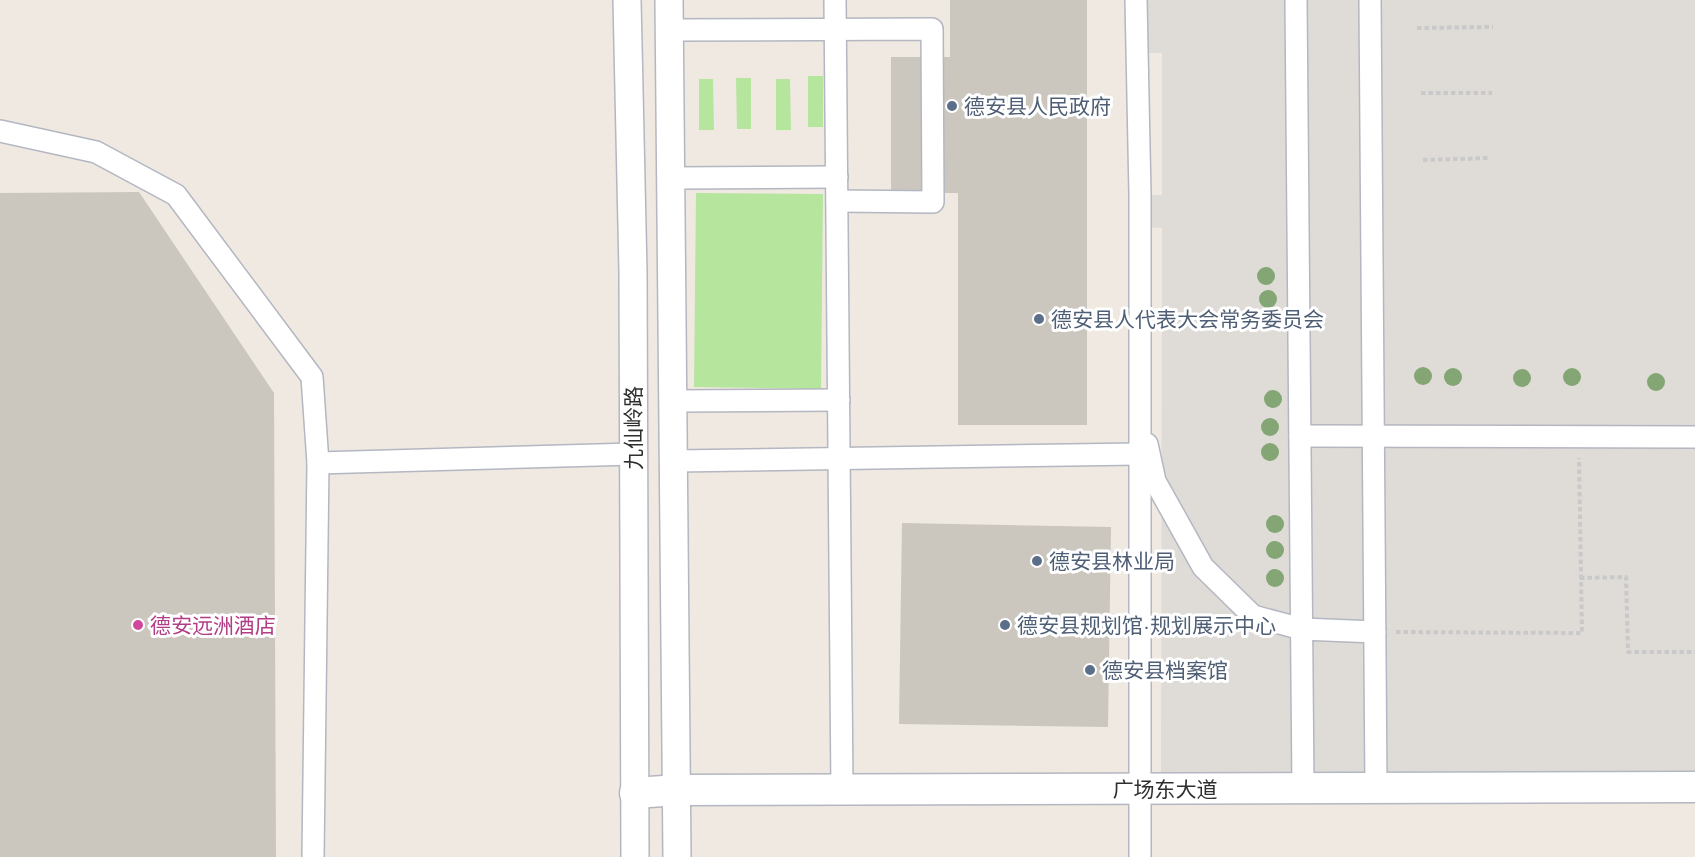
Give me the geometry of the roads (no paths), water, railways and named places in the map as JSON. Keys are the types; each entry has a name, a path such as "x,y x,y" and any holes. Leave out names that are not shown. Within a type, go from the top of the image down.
{"main road":[{"name":"广场东大道","path":"635,793 678,790 1695,787"}],"street":[{"name":"九仙岭路","path":"627,0 635,857"},
{"name":"九仙岭路","path":"669,0 677,857"},
{"path":"835,0 842,790"},
{"path":"1136,0 1140,195 1138,404 1140,857"},
{"path":"1296,0 1304,788"},
{"path":"1370,0 1376,788"},
{"path":"670,30 932,29 933,202 837,201"},
{"path":"0,131 96,152 176,195 312,377 318,463 313,857"},
{"path":"672,178 837,177"},
{"path":"674,401 839,400"},
{"path":"1138,404 1155,481 1203,567 1252,616 1302,629 1375,632"},
{"path":"1300,436 1695,437"},
{"path":"318,463 633,454"},
{"path":"675,461 1138,454"}],"place":[{"name":"德安县人民政府","path":"952,106"},
{"name":"德安县人代表大会常务委员会","path":"1039,319"},
{"name":"德安县林业局","path":"1037,561"},
{"name":"德安远洲酒店","path":"138,625"},
{"name":"德安县规划馆·规划展示中心","path":"1005,625"},
{"name":"德安县档案馆","path":"1090,670"}]}
